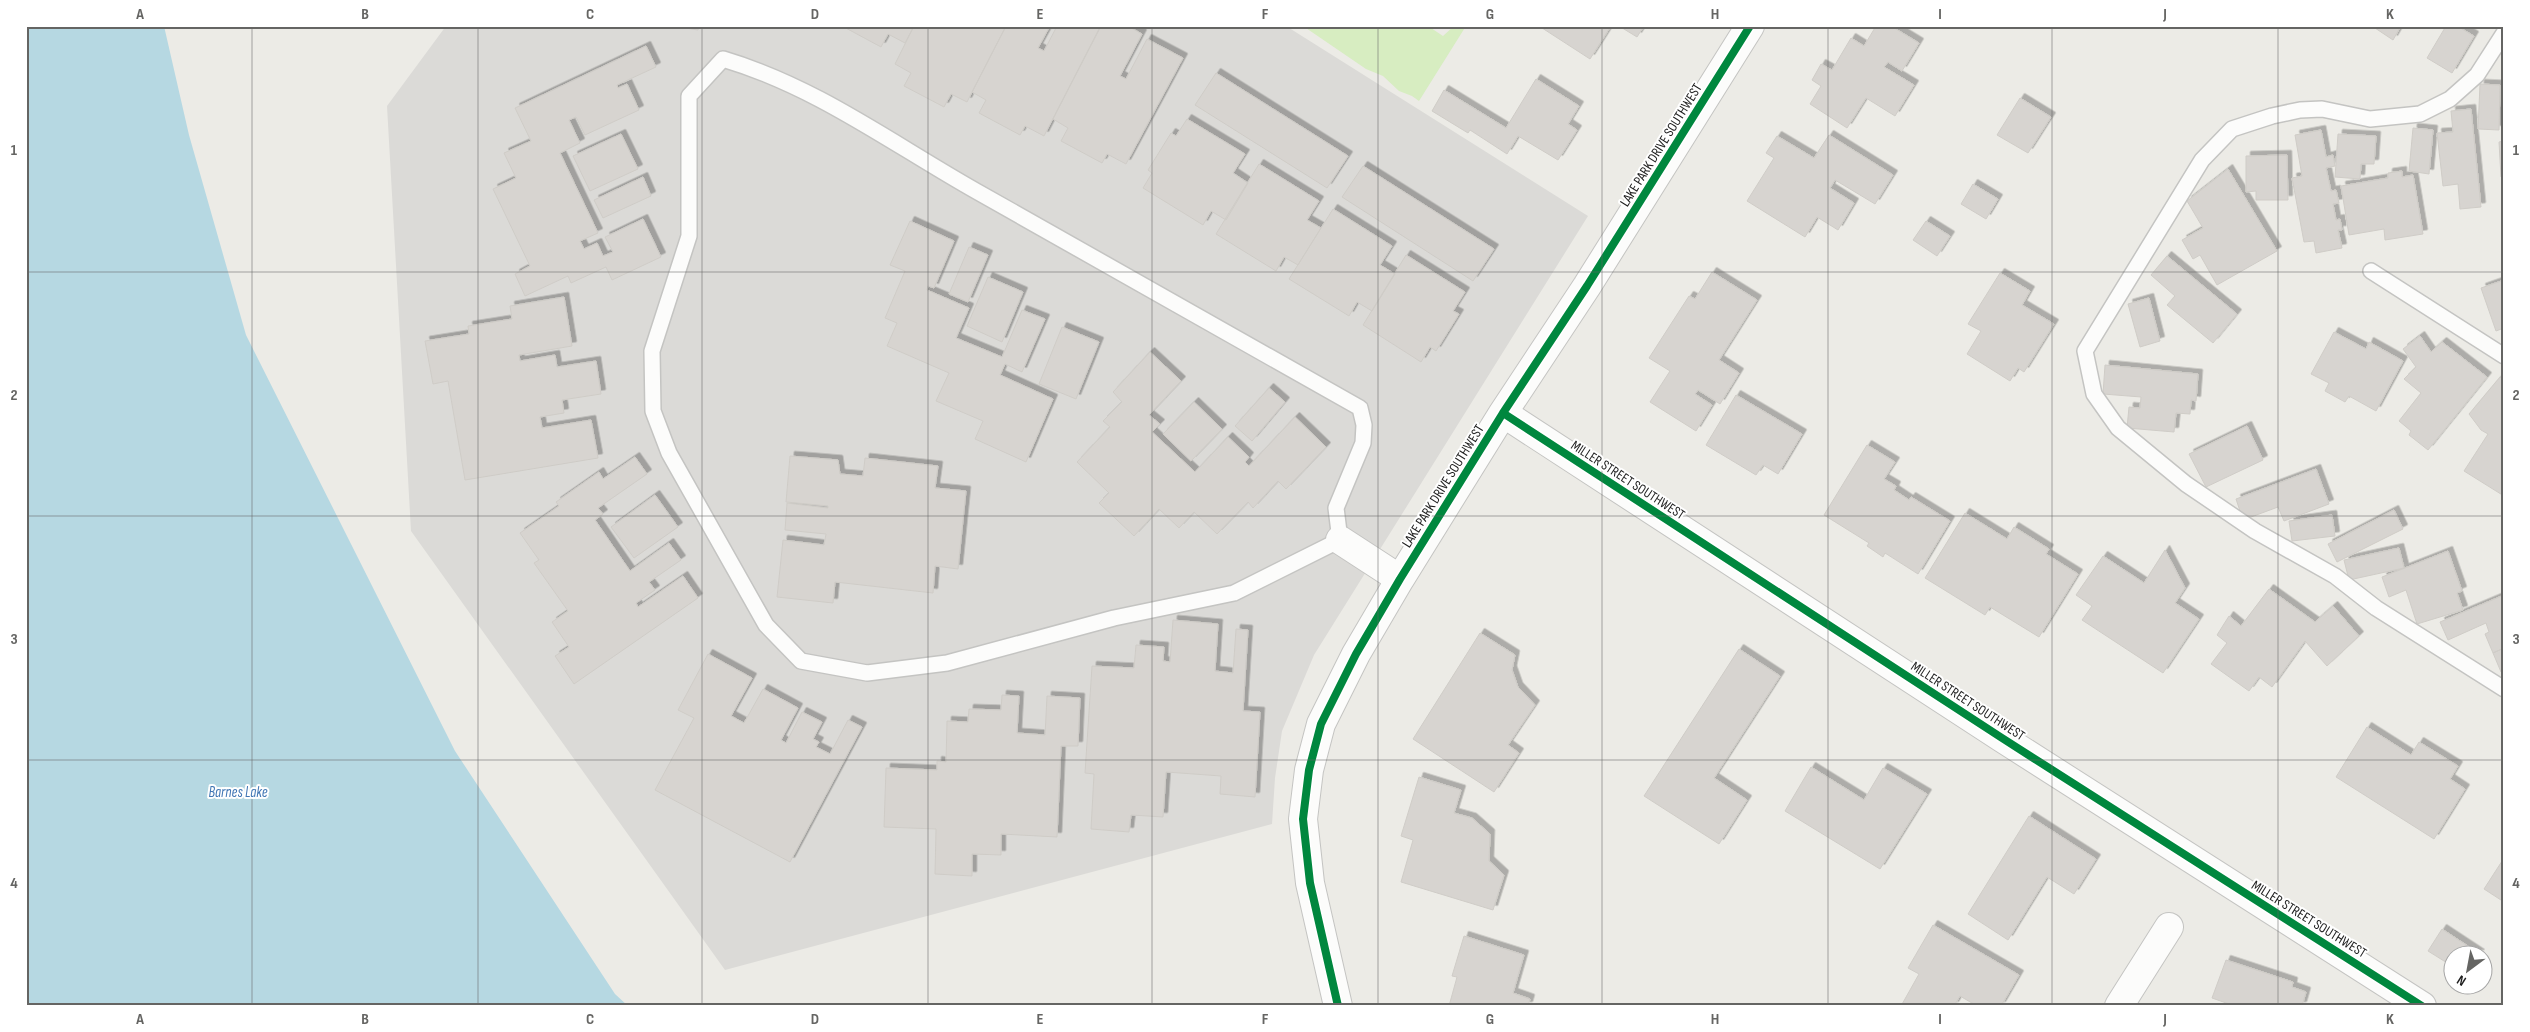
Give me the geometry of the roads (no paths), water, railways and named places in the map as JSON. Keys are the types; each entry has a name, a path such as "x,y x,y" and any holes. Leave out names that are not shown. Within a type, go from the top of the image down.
{"street":[{"name":"LAKE PARK DRIVE SOUTHWEST","path":"1338,1006 1309,874 1303,819 1309,770 1321,724 1356,654 1400,579 1503,413 1750,26"},
{"name":"MILLER STREET SOUTHWEST","path":"1503,413 2002,738 2422,1006"},
{"path":"1340,540 1400,579"},
{"path":"2119,1006 2169,926"}],"lane":[{"path":"2504,33 2476,75 2450,99 2420,114 2370,119 2322,110 2300,110 2272,116 2232,129 2202,160 2085,350 2094,394 2118,428 2178,478 2255,531 2335,576 2376,608 2504,690"},
{"path":"723,59 757,69 842,109 974,190 1360,408 1364,425 1363,443 1336,508 1340,540 1234,593 1114,618 947,663 867,673 801,661 766,625 669,453 653,411 652,351 689,236 690,96 723,59"},
{"path":"2371,271 2504,356"}],"water":[{"name":"Barnes Lake","path":"26,26 164,26 189,135 246,335 455,751 615,994 628,1006 26,1006"}]}
